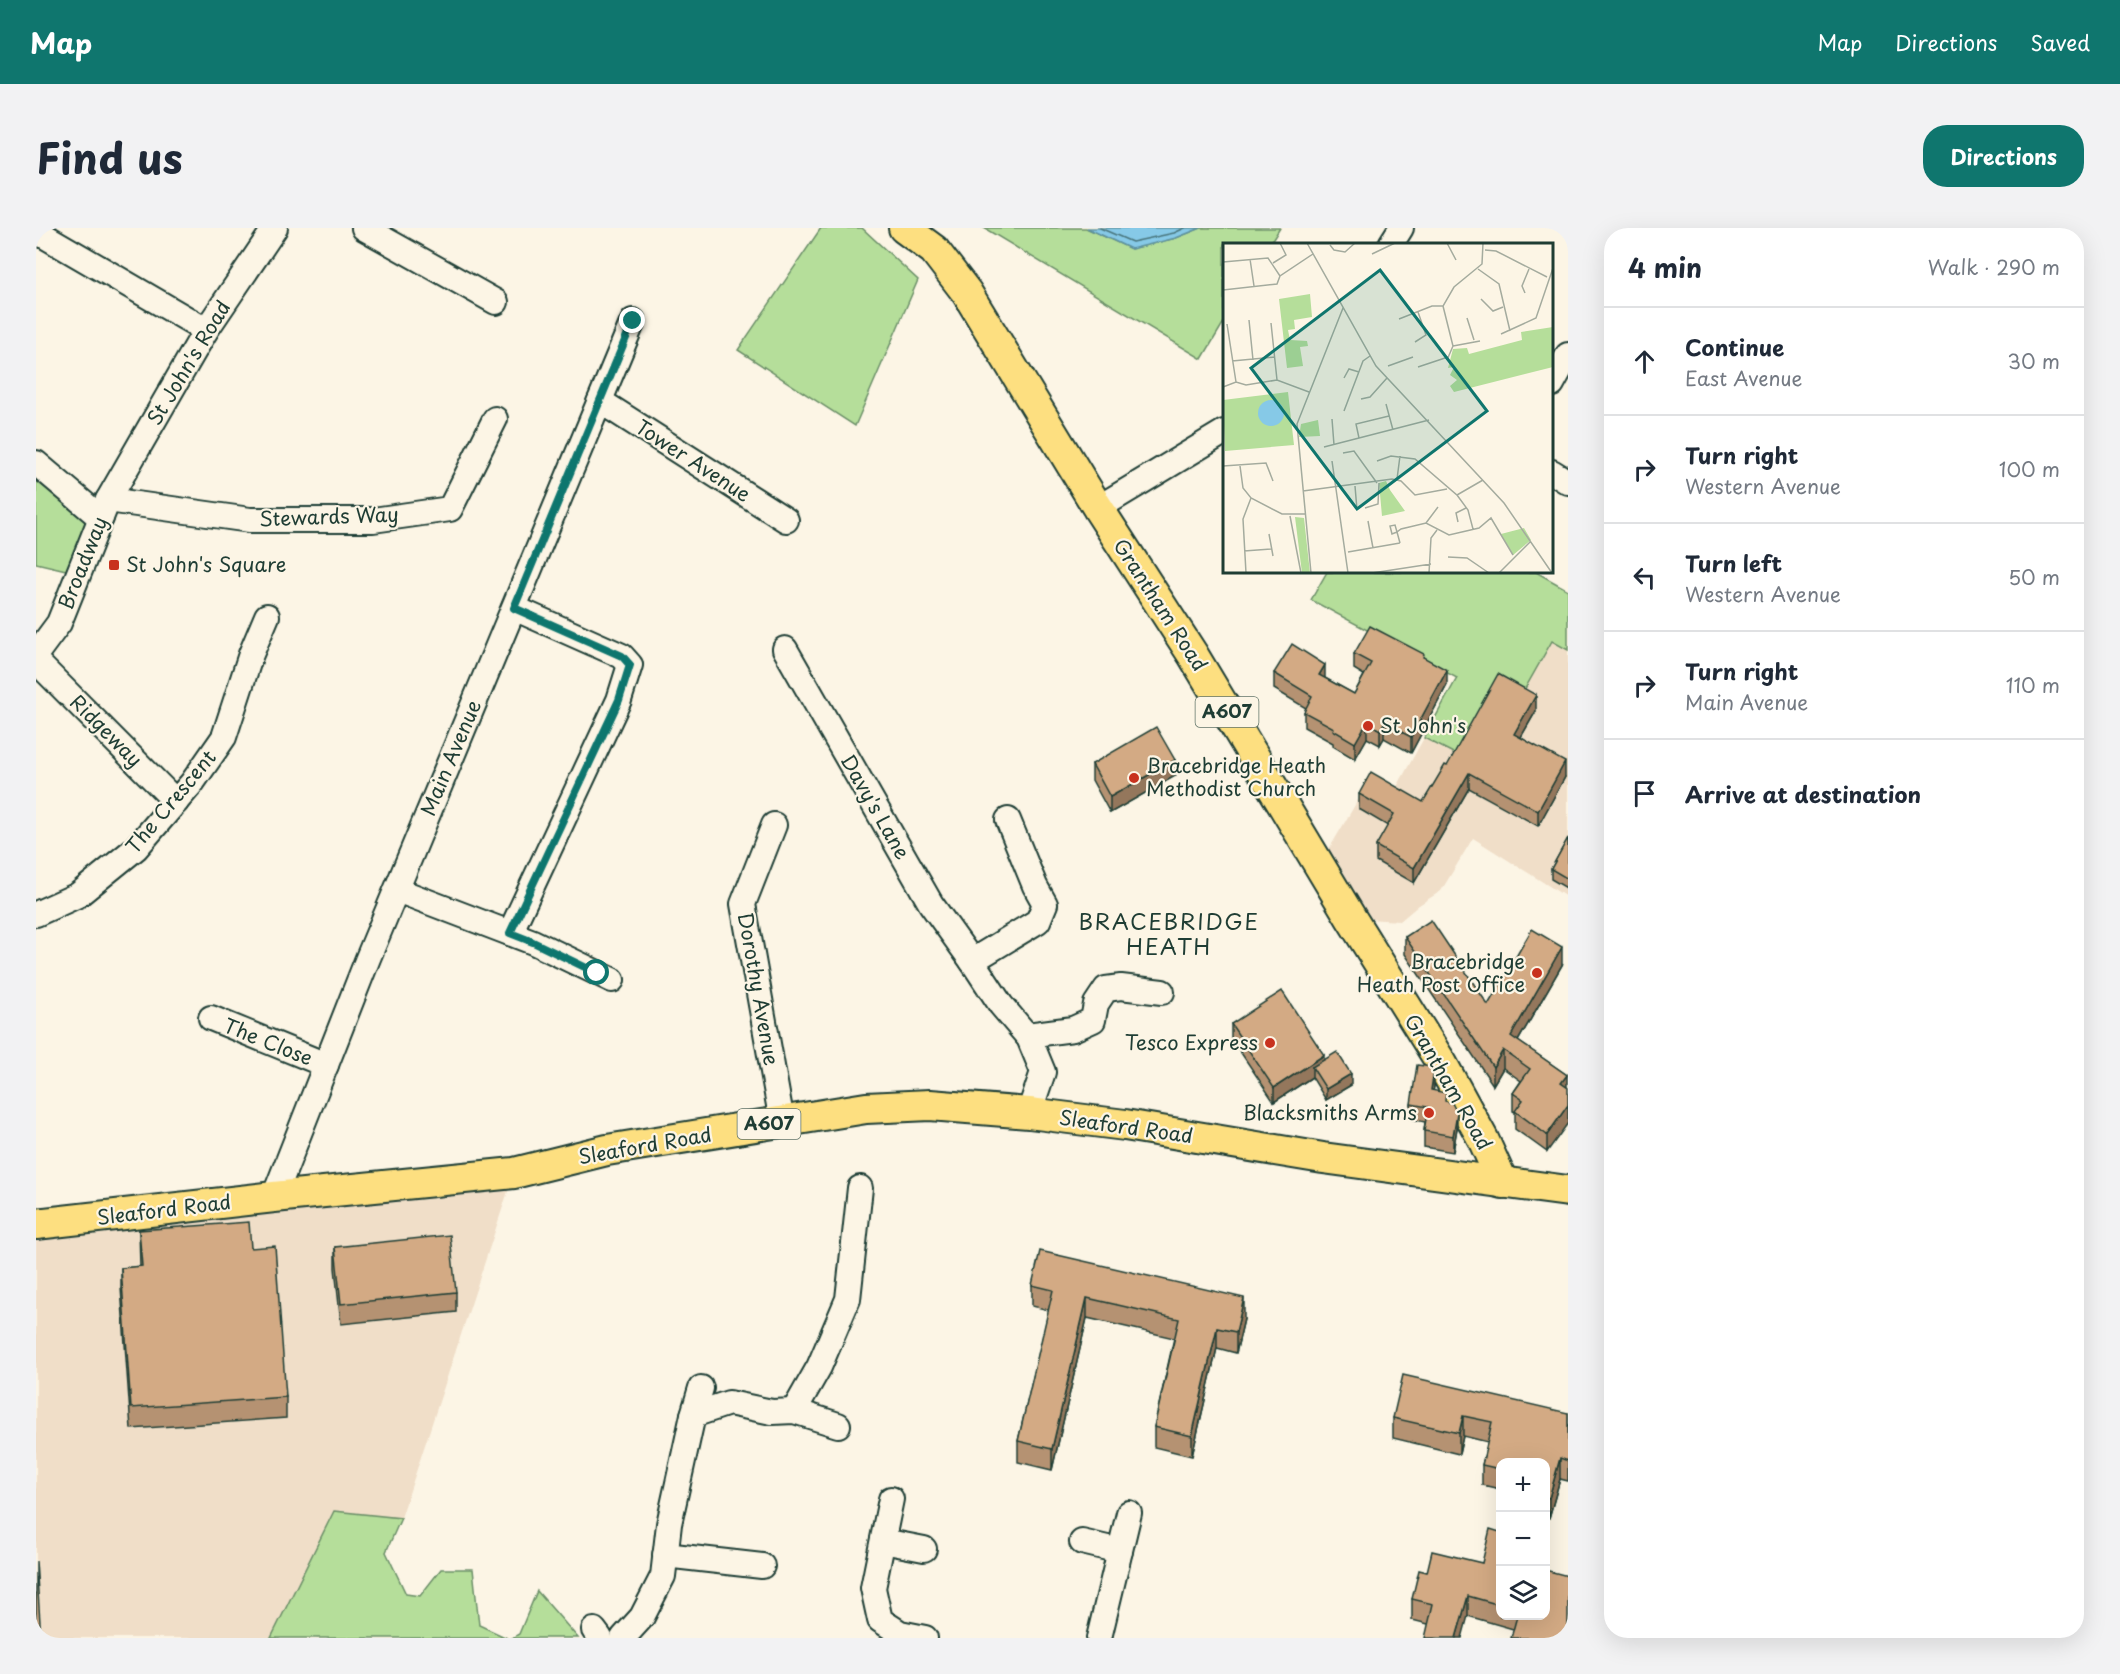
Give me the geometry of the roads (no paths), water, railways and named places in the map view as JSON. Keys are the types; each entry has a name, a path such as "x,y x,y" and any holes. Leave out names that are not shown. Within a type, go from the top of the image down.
{"main road":[{"name":"Grantham Road","path":"904,228 934,250 967,293 1098,508 1193,655 1345,909 1442,1064 1483,1139 1503,1183"},
{"name":"Sleaford Road","path":"36,1224 514,1173 607,1150 866,1108 930,1105 1029,1113 1125,1125 1335,1160 1503,1183"},
{"name":"A607","path":"1503,1183 1568,1191"}],"street":[{"name":"St John's Road","path":"104,509 206,330 275,228"},
{"path":"364,228 496,302"},
{"path":"1392,243 1401,228"},
{"path":"36,231 206,330"},
{"name":"Main Avenue","path":"274,1197 397,890 633,321"},
{"path":"1553,381 1568,355"},
{"name":"Tower Avenue","path":"600,401 786,520"},
{"name":"Stewards Way","path":"104,509 249,520 373,520 450,509 495,419"},
{"path":"1098,508 1223,433"},
{"path":"36,464 104,509"},
{"path":"1553,473 1568,482"},
{"name":"Broadway","path":"36,654 59,623 104,509"},
{"path":"510,933 619,700 630,665 622,656 514,608"},
{"name":"The Crescent","path":"36,914 78,895 128,855 192,783 224,737 251,654 267,616"},
{"name":"Davy's Lane","path":"785,648 931,904 1001,1005 1027,1035 1043,1072 1029,1113"},
{"name":"Ridgeway","path":"36,661 176,802"},
{"path":"972,961 1038,921 1045,904 1035,886 1008,820"},
{"name":"Dorothy Avenue","path":"774,825 743,904 782,1122"},
{"path":"397,890 533,942 612,980"},
{"path":"1027,1035 1073,1029 1093,1020 1096,1004 1106,989 1121,987 1162,992"},
{"name":"The Close","path":"211,1018 326,1065"},
{"path":"794,1411 819,1367 848,1299 860,1188"},
{"path":"623,1638 642,1617 663,1576 669,1524 701,1388"},
{"path":"693,1415 729,1403 772,1412 794,1411 838,1425"},
{"path":"891,1499 873,1588 880,1620 900,1633 926,1638"},
{"path":"1099,1638 1129,1513"},
{"path":"883,1541 924,1549"},
{"path":"1082,1542 1120,1551"},
{"path":"665,1555 762,1566"}],"water":[{"path":"1087,228 1201,228 1176,238 1131,249"}],"place":[{"name":"St John's Square","path":"114,565"},
{"name":"St John's","path":"1368,726"},
{"name":"Bracebridge Heath Methodist Church","path":"1134,778"},
{"name":"Bracebridge Heath Post Office","path":"1537,973"},
{"name":"Tesco Express","path":"1270,1043"},
{"name":"Blacksmiths Arms","path":"1429,1113"}],"district":[{"name":"BRACEBRIDGE HEATH","path":"1169,934"}]}
